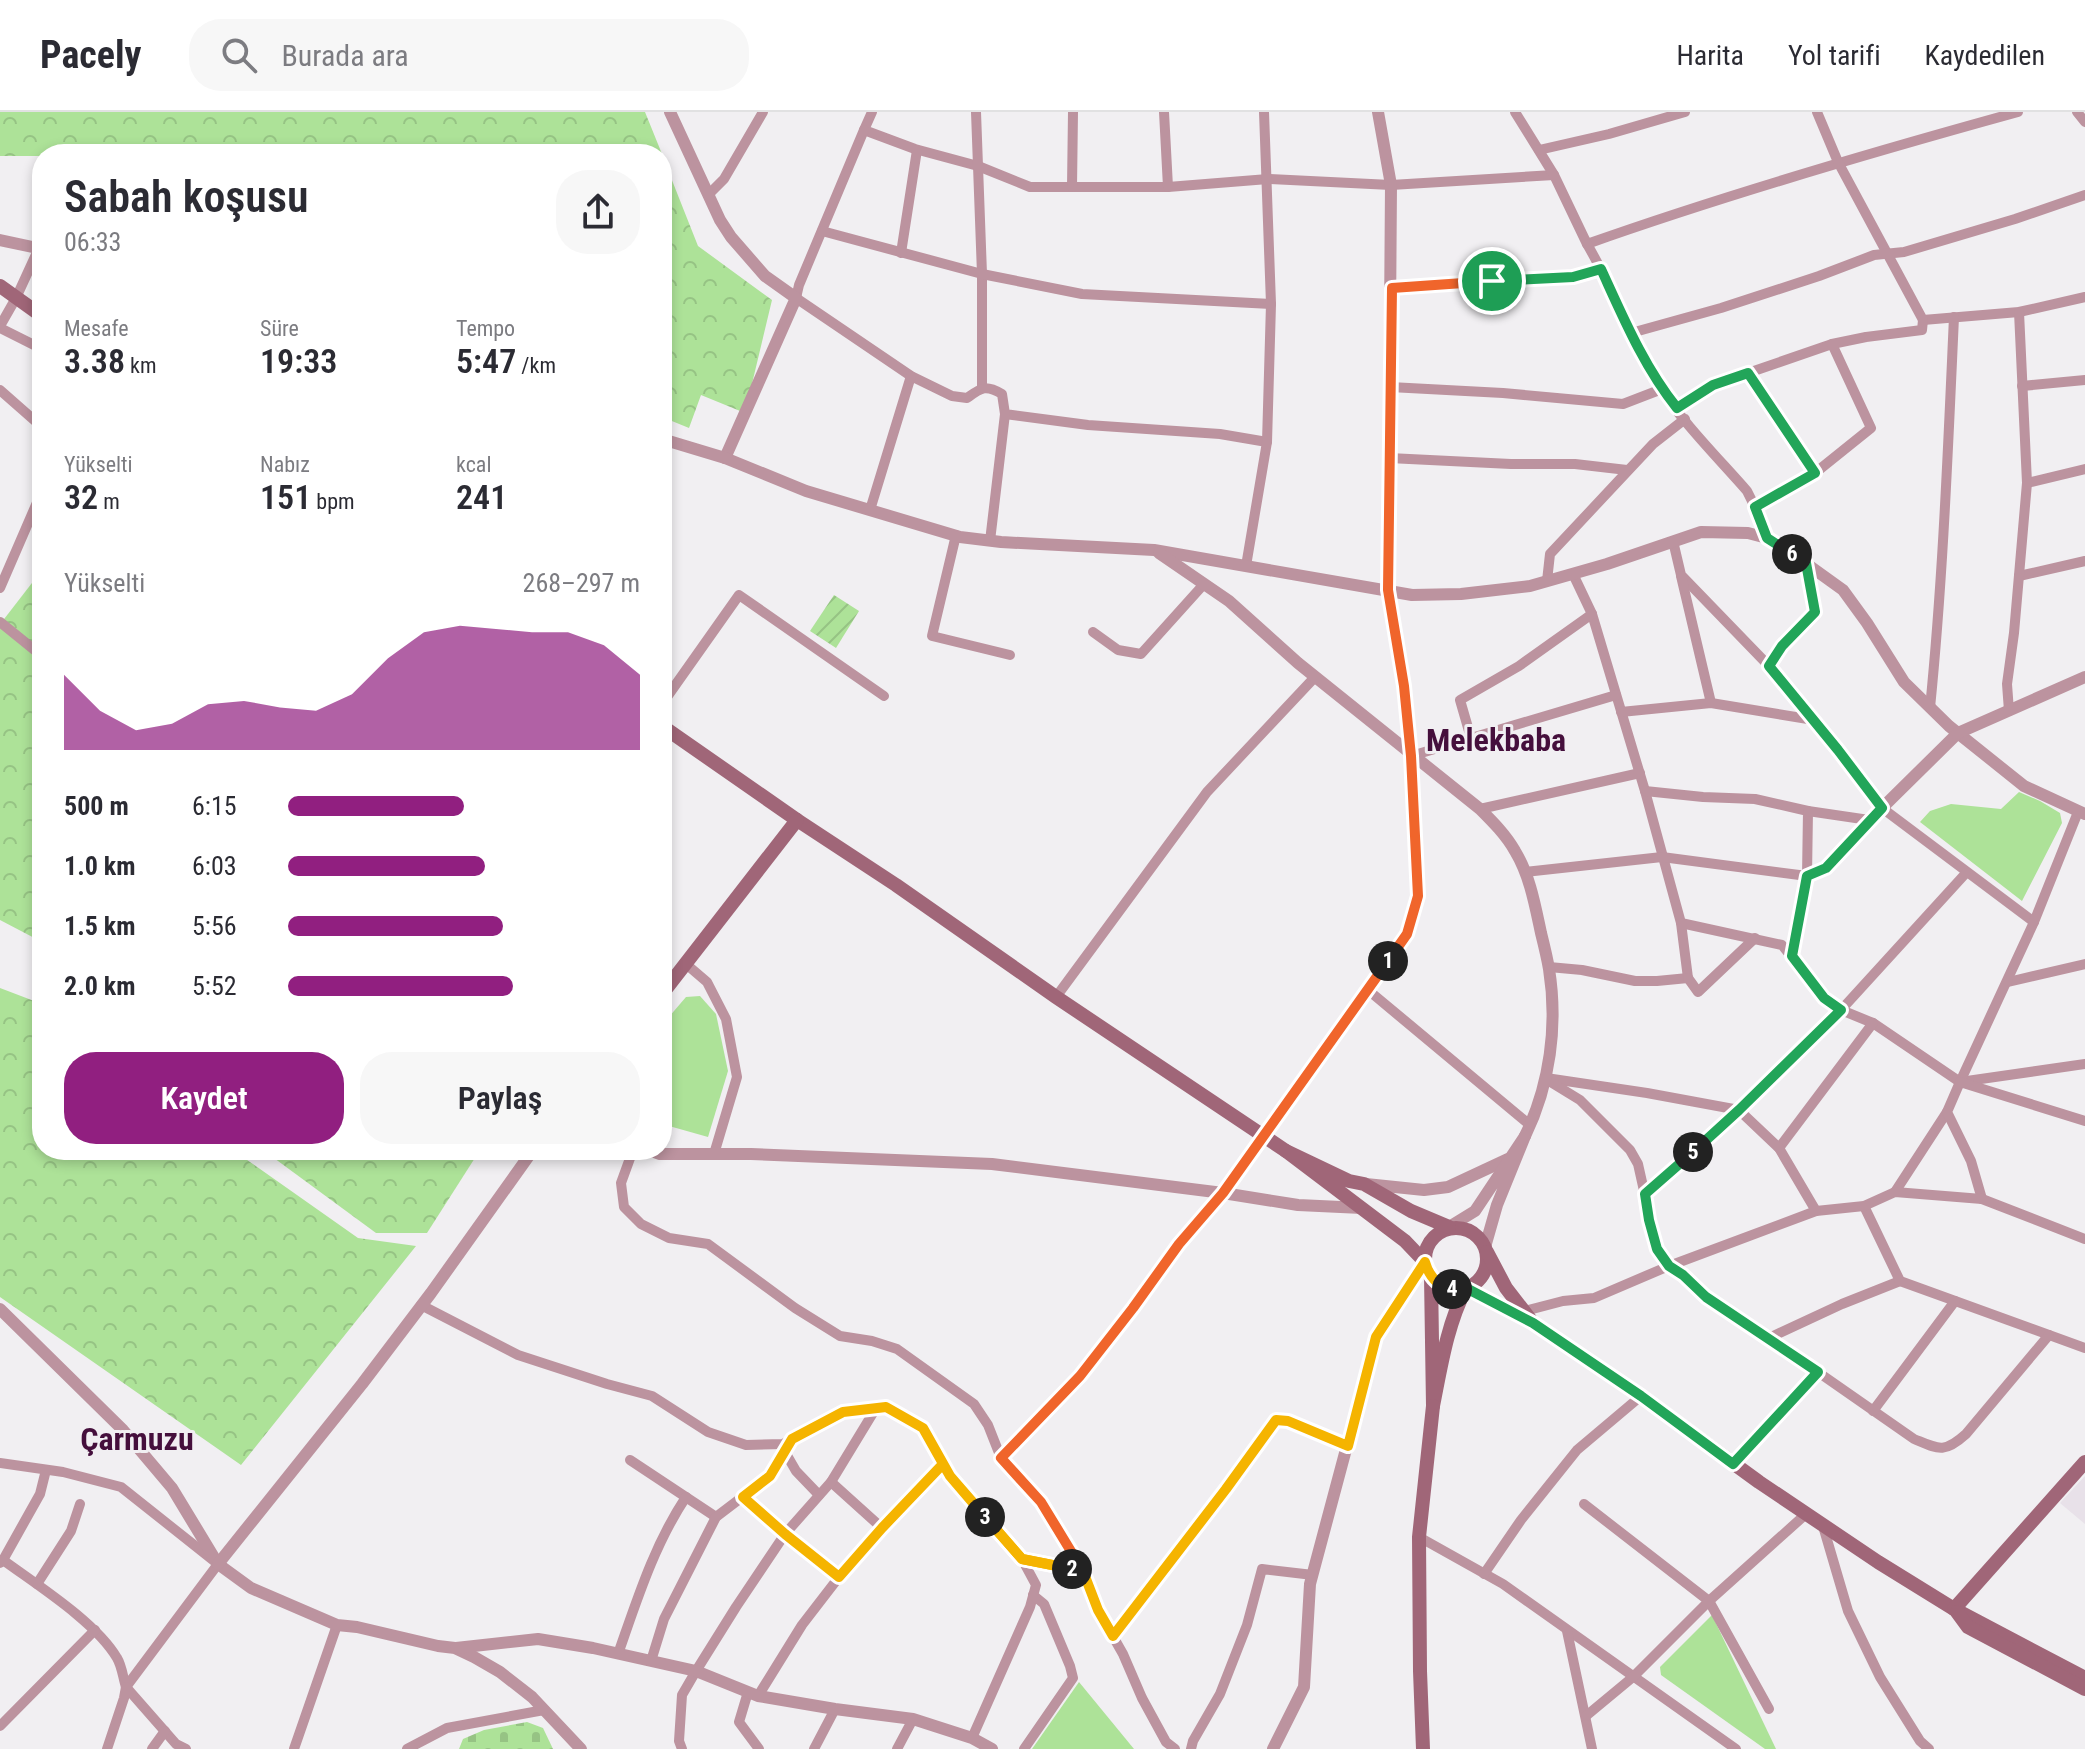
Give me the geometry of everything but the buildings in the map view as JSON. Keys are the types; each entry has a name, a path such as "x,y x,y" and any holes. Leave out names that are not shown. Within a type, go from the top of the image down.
{"main road":[{"path":"0,286 32,309"},
{"path":"672,733 1286,1151 1405,1241 1425,1262 1431,1277 1433,1406"},
{"path":"672,982 797,820"},
{"path":"1286,1151 1349,1181 1364,1184 1411,1211 1474,1234 1506,1288 1529,1317"},
{"path":"1425,1262 1429,1245 1449,1227"},
{"path":"1431,1277 1446,1288 1466,1288 1480,1279 1485,1271 1486,1250"},
{"path":"1466,1288 1529,1317 1823,1526 1954,1609 2085,1678"},
{"path":"1423,1749 1419,1537 1433,1406 1448,1330 1466,1288"},
{"path":"1954,1609 2085,1462"},
{"path":"1954,1609 1968,1627 2085,1689"}],"street":[{"path":"670,112 720,220 765,276 911,376 952,396 967,398 982,388 992,388 1002,394 1005,414 990,541"},
{"path":"708,195 724,179 763,112"},
{"path":"725,458 796,298 872,112"},
{"path":"976,112 982,274 982,388"},
{"path":"1072,187 1073,112"},
{"path":"1164,112 1168,187"},
{"path":"1246,566 1267,442 1271,304 1264,112"},
{"path":"1001,1458 1080,1376 1179,1244 1223,1193 1407,934 1418,896 1411,756 1404,686 1388,590 1391,185 1378,112"},
{"path":"1515,112 1554,175 1631,333 1662,389 1747,491 1767,538"},
{"path":"1539,150 1651,117 1685,112"},
{"path":"1677,408 1713,385 1832,344 1922,330 1923,320 1838,162 1817,112"},
{"path":"1587,244 1838,162 2018,112"},
{"path":"2077,112 2085,122"},
{"path":"864,130 917,150 978,166 1030,187 1168,187 1268,179 1391,185 1554,175"},
{"path":"901,253 917,150"},
{"path":"1631,333 1721,308 1874,255 1904,252 2085,195"},
{"path":"822,231 982,274 1082,294 1271,304"},
{"path":"0,240 32,247"},
{"path":"32,265 0,327 32,344"},
{"path":"1392,288 1573,277 1601,269"},
{"path":"1923,320 2019,312 2085,297"},
{"path":"2009,711 2007,684 2027,483 2019,312"},
{"path":"1930,708 1938,631 1954,317"},
{"path":"1755,507 1815,473 1871,428 1832,344"},
{"path":"1748,373 1815,473"},
{"path":"870,510 911,376"},
{"path":"2022,386 2085,380"},
{"path":"1390,387 1623,404 1662,389"},
{"path":"0,390 32,418"},
{"path":"1005,414 1088,425 1220,434 1267,442"},
{"path":"1547,581 1550,554 1653,444 1685,419"},
{"path":"672,442 725,458 806,491 956,535 990,541 1154,550 1412,595 1461,594 1530,586 1701,532 1748,533 1767,538 1843,590 1904,682 1958,733 2024,786 2081,813 2008,982 1947,1112 1895,1192"},
{"path":"1389,458 1575,464 1627,470"},
{"path":"2027,483 2085,469"},
{"path":"0,588 32,514"},
{"path":"956,535 932,636 1010,655"},
{"path":"1673,541 1711,703"},
{"path":"1154,550 1229,601 1315,677 1480,809 1515,851 1525,872 1549,967 1553,1040 1546,1078 1497,1205 1486,1250"},
{"path":"2019,576 2085,561"},
{"path":"1769,666 1782,646 1815,612 1806,563"},
{"path":"1573,574 1592,614 1640,773 1681,923 1688,978 1698,992 1755,938"},
{"path":"1681,575 1769,666 1882,808 2034,922"},
{"path":"1093,632 1118,650 1141,654 1204,584"},
{"path":"672,690 739,595 884,696"},
{"path":"1471,738 1460,700 1519,666 1592,614"},
{"path":"0,622 32,648"},
{"path":"1056,997 1207,792 1315,677"},
{"path":"1525,872 1662,857 1807,876 1826,868 1869,820 1958,733 2085,677"},
{"path":"1411,756 1616,695"},
{"path":"1621,712 1711,703 1814,720"},
{"path":"1480,809 1640,773"},
{"path":"1645,791 1755,799 1869,820"},
{"path":"1792,956 1807,876 1808,811"},
{"path":"1645,1194 1739,1110 1841,1010 1966,873"},
{"path":"1681,923 1782,945 1824,998 1841,1010 1873,1023 1960,1082 2085,1121"},
{"path":"686,964 707,982 726,1019 737,1077 714,1154"},
{"path":"2008,982 2085,964"},
{"path":"1549,967 1635,981 1688,978"},
{"path":"1368,990 1528,1131"},
{"path":"1779,1148 1873,1023"},
{"path":"1960,1082 2085,1064"},
{"path":"1546,1078 1739,1110 1779,1148 1816,1211"},
{"path":"1546,1078 1580,1100 1626,1145 1638,1164 1657,1249 1669,1266 1706,1297 1914,1439 1936,1449 1957,1442 2049,1335"},
{"path":"1947,1112 1971,1161 1982,1199"},
{"path":"1449,1227 1475,1211 1528,1131"},
{"path":"672,1154 992,1164 1298,1205 1362,1208"},
{"path":"1364,1184 1424,1190 1448,1187 1508,1159"},
{"path":"126,1687 218,1564 353,1396 526,1160"},
{"path":"629,1160 621,1183 624,1207 641,1224 669,1238 708,1244 795,1308 840,1336 897,1349 974,1404 988,1425 1001,1458 1041,1502 1083,1571 1098,1610 1142,1698 1166,1742 1175,1749"},
{"path":"1529,1317 1563,1301 1594,1298 1669,1266 1816,1211 1864,1206 1895,1192 1982,1199 2085,1239"},
{"path":"1864,1206 1900,1281"},
{"path":"1273,1749 1304,1687 1310,1584 1376,1337 1425,1262"},
{"path":"1769,1338 1900,1281 2085,1348"},
{"path":"1873,1411 1955,1301"},
{"path":"421,1305 518,1355 652,1396 708,1432 746,1445 783,1444 843,1412 886,1407 923,1428 950,1476 1022,1559 1036,1585 1030,1607 972,1738"},
{"path":"0,1309 123,1430 172,1488 218,1564"},
{"path":"1733,1464 1818,1372"},
{"path":"1484,1574 1521,1520 1577,1450 1641,1396"},
{"path":"682,1749 679,1741 682,1695 785,1534 831,1482 876,1408"},
{"path":"1113,1636 1276,1420 1288,1421 1348,1446"},
{"path":"651,1661 664,1619 716,1517 770,1476 792,1439"},
{"path":"785,1452 796,1471 819,1495"},
{"path":"630,1460 716,1517"},
{"path":"0,1463 121,1487 251,1588 337,1625 455,1648 538,1639 618,1654 696,1671 753,1694 913,1719 972,1738 992,1749"},
{"path":"759,1749 739,1722 753,1694 839,1577 943,1464"},
{"path":"46,1470 40,1494 1,1562 37,1584 95,1630 119,1661 126,1687 107,1749"},
{"path":"831,1482 882,1528"},
{"path":"618,1654 641,1586 669,1522 686,1497"},
{"path":"743,1497 839,1577"},
{"path":"37,1584 71,1531 80,1504"},
{"path":"1584,1504 1709,1601 1769,1709"},
{"path":"1586,1716 1633,1677 1709,1601 1806,1514"},
{"path":"1823,1526 1848,1611 1880,1677 1920,1741 1929,1749"},
{"path":"1419,1537 1503,1584 1736,1749"},
{"path":"1022,1559 1083,1571"},
{"path":"1191,1749 1220,1694 1247,1625 1262,1569 1313,1575"},
{"path":"1024,1749 1073,1678 1044,1604 1033,1595"},
{"path":"294,1749 337,1625"},
{"path":"0,1726 95,1630"},
{"path":"1567,1631 1592,1749"},
{"path":"455,1648 500,1672 532,1697 581,1749"},
{"path":"126,1687 176,1744 186,1749"},
{"path":"814,1749 835,1709"},
{"path":"407,1749 447,1728 544,1710"},
{"path":"897,1749 913,1719"},
{"path":"152,1749 165,1731"},
{"path":"1910,1749 1920,1741"}],"shaded area":[{"path":"2085,1476 2085,1524 2060,1503"}],"green space":[{"path":"0,112 645,112 658,144 32,144 32,156 0,156"},
{"path":"672,180 698,246 772,300 745,413 701,395 689,428 672,421"},
{"path":"32,583 32,644 1,623"},
{"path":"834,595 859,611 836,648 810,631"},
{"path":"0,627 32,648 32,937 0,920"},
{"path":"2019,792 2060,813 2062,823 2022,901 1920,822 1930,811 1951,804 2001,809"},
{"path":"0,988 32,1000 32,1160 247,1160 358,1238 416,1246 241,1465 0,1297"},
{"path":"700,996 716,1014 728,1071 708,1137 672,1127 672,1013 686,997"},
{"path":"277,1160 474,1160 427,1233 376,1233"},
{"path":"1712,1615 1776,1749 1765,1749 1661,1675 1660,1667"},
{"path":"1079,1682 1134,1749 1032,1749"},
{"path":"527,1722 543,1728 553,1749 459,1749 463,1739 484,1730"}],"district":[{"name":"Melekbaba","path":"1496,740"},
{"name":"Çarmuzu","path":"137,1439"}],"route":[{"path":"1492,281 1392,288 1388,590 1404,686 1411,756 1418,896 1407,934 1223,1193 1179,1244 1080,1376 1001,1458 1041,1502 1083,1571 1022,1559 950,1476 923,1428 886,1407 843,1412 792,1439 770,1476 743,1497 839,1577 943,1464 950,1476 1022,1559 1083,1571 1098,1610 1113,1636 1276,1420 1288,1421 1348,1446 1376,1337 1425,1262 1437,1284 1455,1290 1466,1288 1533,1323 1641,1396 1733,1464 1818,1372 1706,1297 1669,1266 1657,1249 1645,1194 1739,1110 1841,1010 1824,998 1792,956 1807,876 1826,868 1882,808 1769,666 1782,646 1815,612 1806,563 1767,538 1755,507 1815,473 1748,373 1713,385 1677,408 1662,389 1631,333 1601,269 1573,277 1492,281"}]}
